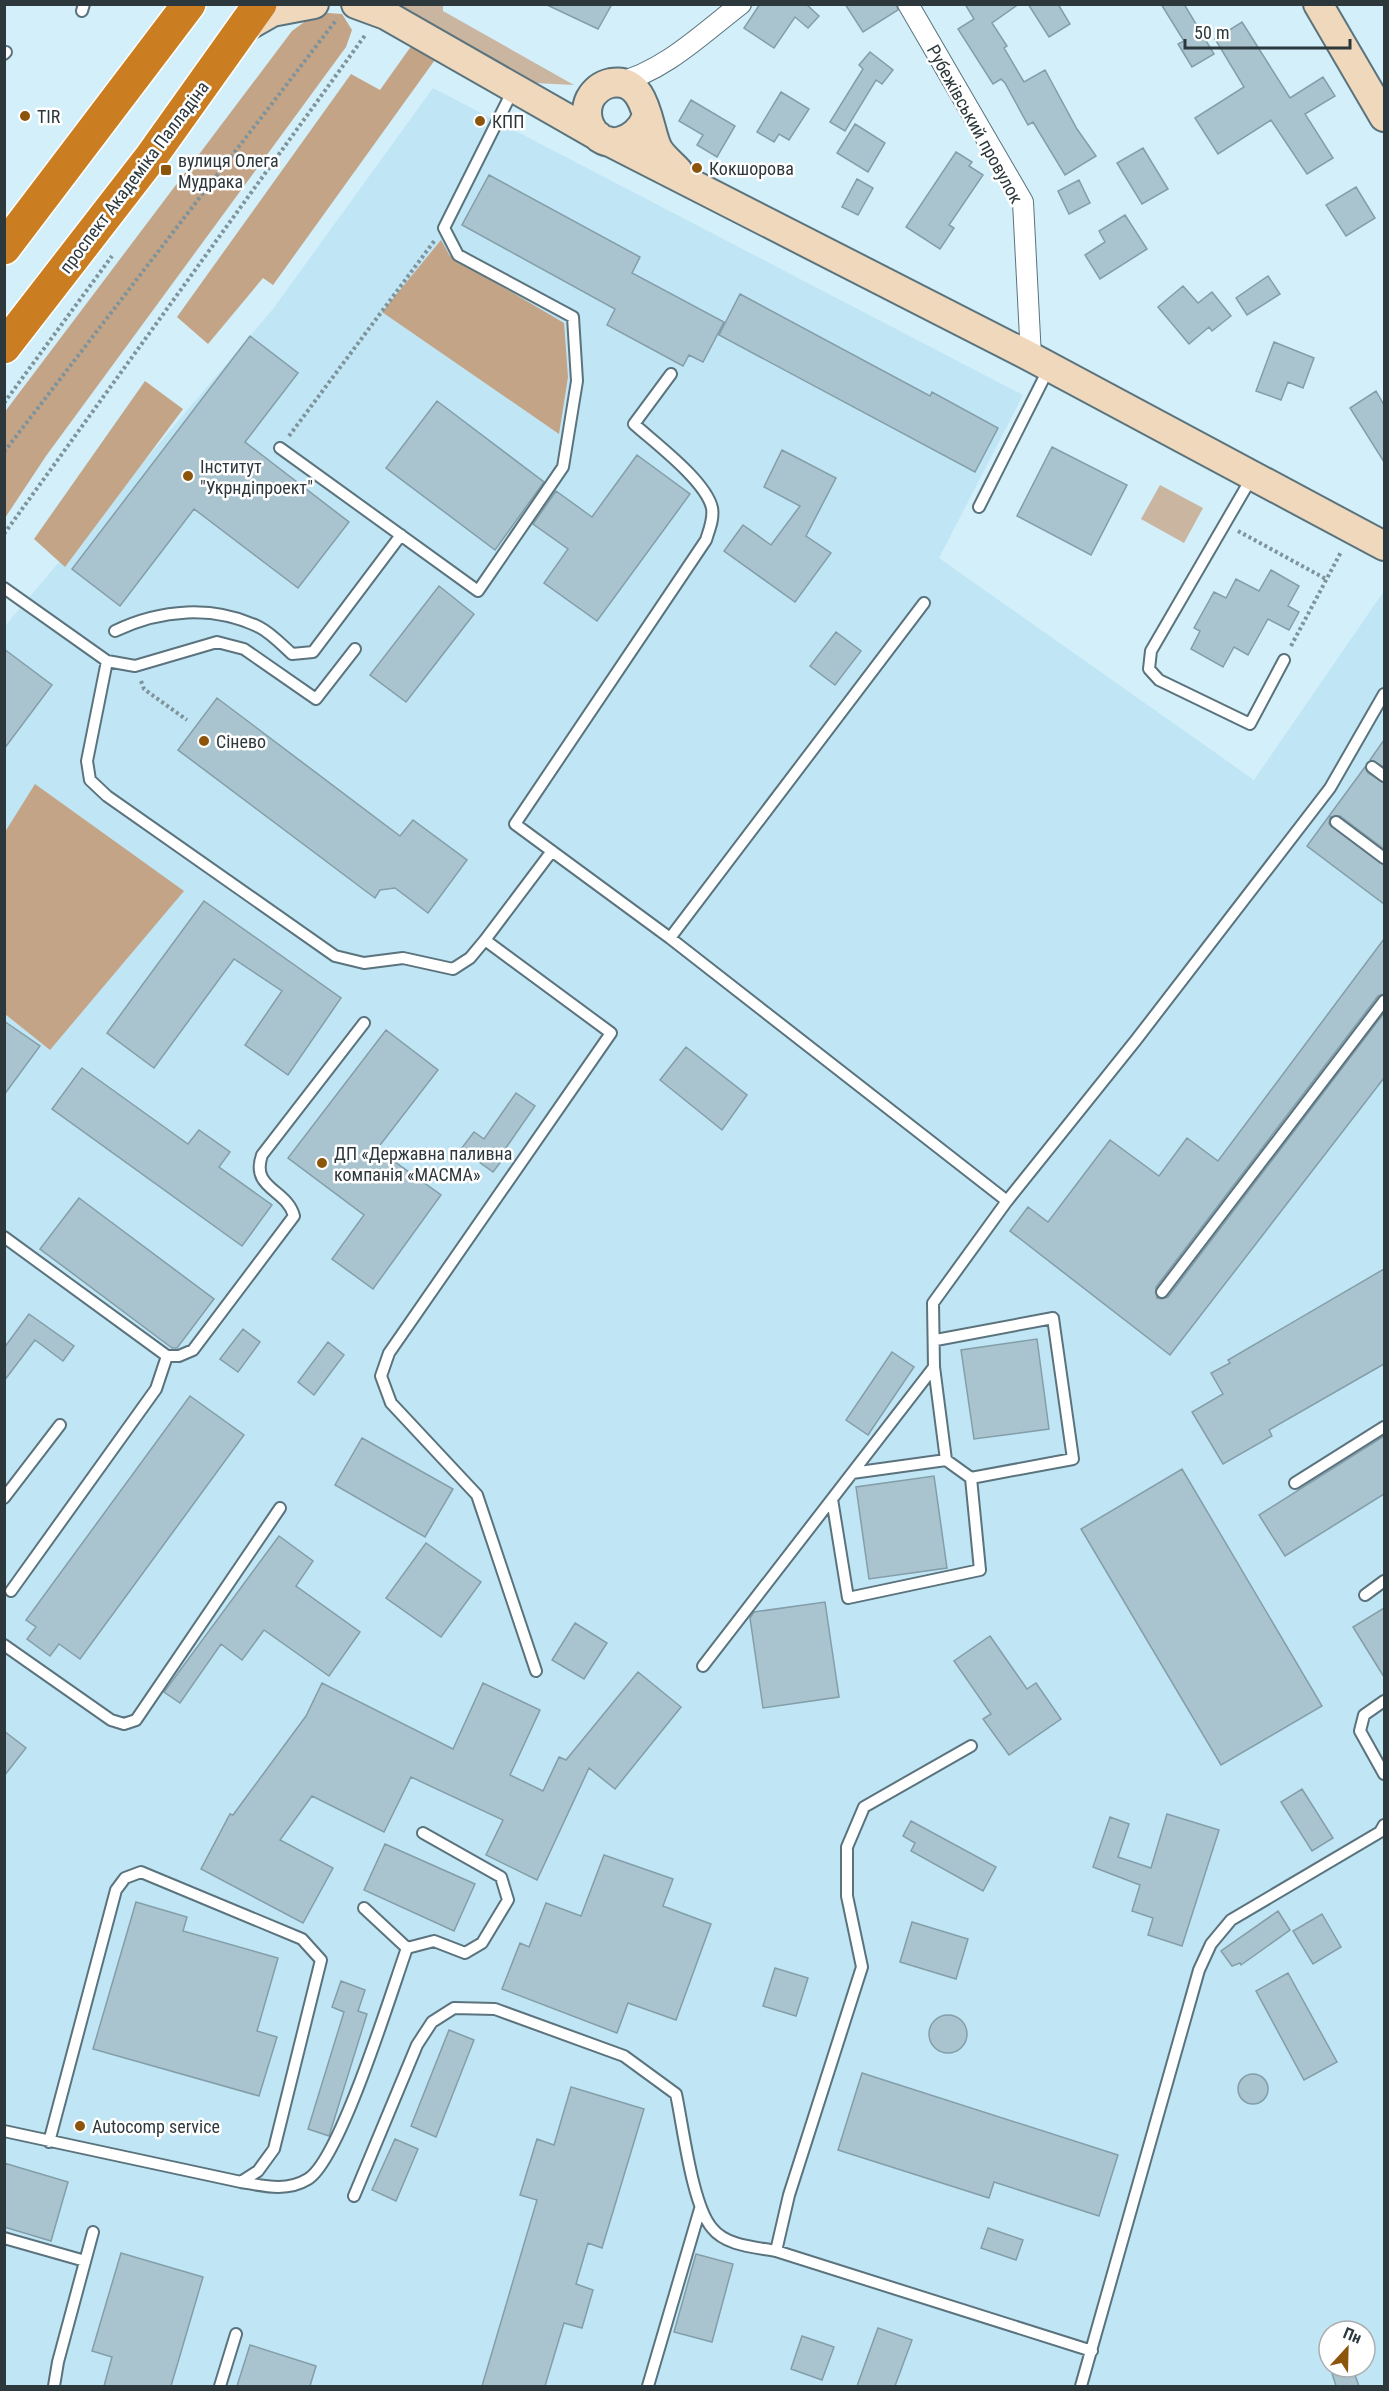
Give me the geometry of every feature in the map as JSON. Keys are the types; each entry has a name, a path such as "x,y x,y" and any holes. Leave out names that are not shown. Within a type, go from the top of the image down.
{"highway":[{"path":"4,248 189,4"},
{"name":"проспект Академіка Палладіна","path":"4,347 151,157 252,16"}],"street":[{"path":"252,16 314,4"},
{"path":"540,104 566,101 641,77 741,4"},
{"name":"Рубежівський провулок","path":"908,4 1023,202 1040,362"},
{"path":"1318,4 1384,117"},
{"path":"349,8 381,10 513,89 603,139 1040,362 1384,546"},
{"path":"660,65 650,85 646,114 642,128 628,140 603,139 590,127 586,115 588,102 606,87 631,87 642,96 646,114 658,150 688,182"}],"lane":[{"path":"280,448 478,591 562,467 577,381 573,316 458,255 444,228 513,89"},
{"path":"979,507 1040,362"},
{"path":"671,374 634,424 702,487 711,505 711,525 706,540 515,824 670,938 1007,1201"},
{"path":"1252,477 1151,651 1149,669 1159,680 1250,724 1284,660"},
{"path":"115,631 129,624 186,610 224,614 261,628 292,654 313,652 401,535"},
{"path":"4,588 106,661 135,666 217,642 244,649 316,699 355,649"},
{"path":"670,938 924,603"},
{"path":"106,661 87,761 90,780 107,796 335,956 364,963 403,958 453,969 470,958 552,851"},
{"path":"946,1460 934,1367 936,1340 933,1303 1007,1201 1137,1040 1330,788 1384,694"},
{"path":"1372,767 1384,776"},
{"path":"1336,822 1384,858"},
{"path":"485,939 611,1033 389,1353 381,1376 391,1403 477,1495 537,1671"},
{"path":"1162,1292 1384,1001"},
{"path":"4,1237 167,1356 179,1356 193,1350 287,1229 294,1216 292,1206 262,1179 258,1168 262,1155 364,1023"},
{"path":"852,1473 946,1460 971,1478 1072,1459 1053,1318 936,1340"},
{"path":"11,1591 156,1389 167,1356"},
{"path":"703,1666 934,1367"},
{"path":"4,1498 60,1425"},
{"path":"1294,1483 1384,1427"},
{"path":"832,1499 848,1598 980,1570 971,1478"},
{"path":"4,1645 111,1720 124,1724 136,1720 280,1508"},
{"path":"1365,1595 1384,1581"},
{"path":"1384,1701 1364,1715 1360,1731 1384,1774"},
{"path":"776,2251 789,2195 862,1967 847,1896 847,1847 864,1808 971,1746"},
{"path":"1081,2386 1199,1970 1211,1944 1231,1920 1380,1832 1384,1825"},
{"path":"407,1948 434,1941 465,1953 482,1943 508,1900 501,1877 423,1833"},
{"path":"49,2142 116,1890 125,1878 141,1872 302,1939 321,1960 274,2149 258,2171 241,2182"},
{"path":"364,1908 407,1948"},
{"path":"4,2131 241,2182 282,2188 309,2179 339,2137 407,1948"},
{"path":"354,2196 417,2045 432,2022 454,2008 495,2009 624,2056 676,2094 700,2209 712,2229 732,2242 776,2251 1092,2351"},
{"path":"648,2386 700,2209"},
{"path":"54,2386 93,2232"},
{"path":"4,2238 86,2261"},
{"path":"220,2386 236,2334"}],"path":[{"path":"4,452 349,8"},
{"path":"4,534 367,33 381,10"},
{"path":"280,448 444,228"},
{"path":"1225,523 1326,579"},
{"path":"1284,660 1341,552"},
{"path":"135,666 144,689 187,720"}],"shaded area":[{"path":"396,5 443,5 443,11 574,85 535,83 404,15"},
{"path":"328,13 342,14 352,30 346,47 46,456 5,518 4,413 292,31 311,17"},
{"path":"412,45 437,57 273,285 263,278 208,344 177,317 351,74 380,90"},
{"path":"433,88 1023,395 939,558 1254,780 1384,591 1384,2386 5,2386 5,626 273,309"},
{"path":"441,240 450,256 564,323 568,377 559,434 382,312"},
{"path":"145,381 183,409 65,567 34,539"},
{"path":"1160,485 1203,508 1184,543 1141,519"},
{"path":"35,784 184,891 50,1050 5,1014 5,832"}],"building":[{"path":"545,4 612,4 598,29"},
{"path":"760,4 806,4 819,16 808,28 795,17 774,48 744,28"},
{"path":"845,4 896,4 898,10 863,32"},
{"path":"965,4 1019,4 992,23 1007,46 1004,48 1024,82 1045,70 1077,129 1096,156 1065,175 1033,122 1028,125 1005,83 1001,79 993,84 958,29 974,19"},
{"path":"1028,4 1058,4 1070,24 1049,37"},
{"path":"1161,4 1184,4 1214,54 1192,67 1178,44 1184,41"},
{"path":"1242,22 1290,98 1323,77 1335,96 1305,114 1333,158 1307,174 1271,120 1218,154 1195,118 1244,87 1215,39"},
{"path":"870,52 893,70 882,84 876,80 845,131 830,122 863,69 859,65"},
{"path":"781,92 809,109 789,140 779,134 774,142 757,132"},
{"path":"691,100 735,126 717,157 697,145 703,135 679,121"},
{"path":"855,124 885,143 868,172 837,153"},
{"path":"1143,148 1168,189 1142,204 1117,163"},
{"path":"956,152 972,162 969,166 983,175 949,225 954,228 940,249 906,227"},
{"path":"489,175 640,257 632,273 724,322 703,362 689,355 683,366 607,325 615,309 462,225"},
{"path":"857,179 873,188 858,215 842,207"},
{"path":"1079,180 1090,203 1069,214 1058,191"},
{"path":"1356,187 1375,218 1346,236 1326,205"},
{"path":"1125,215 1147,249 1100,279 1085,255 1105,242 1099,231"},
{"path":"1268,276 1280,294 1247,315 1236,298"},
{"path":"1183,286 1198,303 1212,292 1231,316 1212,331 1209,327 1189,344 1158,307"},
{"path":"740,294 930,396 932,392 998,428 975,472 719,335"},
{"name":"Інститут \"Укрндіпроект\"","path":"250,336 298,373 245,442 349,522 298,588 194,509 120,606 72,569"},
{"path":"1274,342 1314,358 1303,388 1288,382 1281,400 1256,391"},
{"path":"1376,391 1384,405 1384,462 1350,408"},
{"path":"437,401 544,482 495,550 386,468"},
{"path":"1052,447 1127,485 1091,555 1017,516"},
{"path":"782,450 836,478 806,536 831,553 795,602 724,551 743,525 771,545 800,506 764,487"},
{"path":"637,455 690,494 597,621 544,583 568,549 533,524 556,491 592,517"},
{"path":"1271,570 1299,586 1288,606 1299,612 1289,630 1268,619 1248,655 1234,647 1223,667 1191,649 1200,631 1194,628 1214,592 1226,598 1236,579 1259,591"},
{"path":"439,586 474,614 406,702 370,675"},
{"path":"836,632 861,651 835,685 810,666"},
{"path":"4,649 52,685 4,749"},
{"path":"217,698 400,836 413,820 467,860 428,913 395,888 380,890 375,898 178,750"},
{"path":"1384,740 1384,767 1370,760"},
{"path":"1365,767 1368,773 1384,783 1384,849 1340,816 1330,817 1329,824 1384,865 1384,904 1307,846"},
{"path":"204,901 341,998 288,1075 245,1045 282,991 234,959 154,1068 107,1033"},
{"path":"1384,939 1384,994 1378,996 1156,1287 1157,1298 1168,1297 1384,1013 1384,1078 1170,1355 1010,1231 1028,1207 1048,1222 1110,1140 1159,1176 1187,1138 1218,1161"},
{"path":"4,1021 40,1046 4,1095"},
{"path":"386,1030 438,1070 377,1149 441,1195 373,1289 332,1259 364,1215 288,1158"},
{"path":"686,1047 747,1095 722,1130 660,1080"},
{"path":"82,1068 188,1144 199,1130 230,1152 219,1167 272,1205 242,1246 52,1109"},
{"path":"516,1093 535,1106 503,1152 506,1155 493,1172 461,1149 474,1132 484,1139"},
{"path":"79,1198 214,1299 177,1348 172,1348 40,1249"},
{"path":"1384,1269 1384,1364 1269,1430 1272,1436 1223,1464 1192,1412 1223,1394 1211,1373 1230,1363 1228,1360"},
{"path":"29,1314 74,1346 63,1361 35,1340 4,1381 4,1348"},
{"path":"243,1329 260,1342 238,1372 220,1359"},
{"path":"1037,1339 1049,1429 974,1439 961,1350"},
{"path":"328,1342 344,1355 314,1395 298,1382"},
{"path":"892,1352 914,1367 868,1435 846,1420"},
{"path":"190,1396 244,1435 80,1659 59,1644 50,1656 27,1639 36,1627 26,1620"},
{"path":"1384,1436 1384,1494 1285,1556 1259,1515"},
{"path":"362,1438 453,1489 425,1537 335,1485"},
{"path":"1182,1469 1322,1706 1221,1765 1081,1529"},
{"path":"934,1476 947,1568 869,1579 856,1487"},
{"path":"279,1536 313,1561 296,1586 360,1632 329,1676 264,1630 242,1660 221,1644 180,1703 164,1692"},
{"path":"426,1543 481,1582 441,1637 386,1598"},
{"path":"825,1602 839,1697 763,1708 750,1618 754,1612"},
{"path":"1384,1608 1384,1677 1353,1627"},
{"path":"575,1623 607,1643 584,1679 552,1660"},
{"path":"990,1636 1027,1689 1036,1683 1061,1719 1009,1755 983,1719 991,1714 954,1661"},
{"path":"638,1672 681,1707 615,1789 589,1768 537,1880 486,1855 503,1820 411,1777 384,1832 312,1796 280,1840 333,1868 303,1923 201,1869 230,1814 233,1815 306,1716 322,1683 453,1749 483,1683 540,1710 510,1775 543,1791 559,1757 566,1760"},
{"path":"4,1731 26,1748 4,1776"},
{"path":"1302,1789 1333,1838 1312,1851 1281,1802"},
{"path":"1167,1814 1219,1830 1182,1946 1148,1935 1153,1918 1132,1911 1140,1885 1093,1867 1110,1817 1129,1824 1118,1857 1151,1868"},
{"path":"911,1821 996,1867 983,1891 911,1851 915,1843 903,1836"},
{"path":"385,1844 475,1884 454,1931 364,1890"},
{"path":"604,1855 673,1879 663,1906 711,1924 676,2020 628,2003 617,2033 502,1989 520,1943 529,1947 546,1903 581,1916"},
{"path":"136,1902 187,1917 183,1931 278,1958 257,2031 277,2037 259,2096 93,2049"},
{"path":"1278,1911 1290,1930 1241,1965 1240,1963 1232,1966 1221,1951"},
{"path":"1322,1914 1341,1947 1313,1964 1293,1931"},
{"path":"912,1922 968,1939 956,1979 900,1962"},
{"path":"775,1968 808,1978 796,2016 763,2006"},
{"path":"1288,1973 1337,2062 1304,2080 1256,1991"},
{"path":"341,1981 365,1990 358,2011 367,2014 329,2136 308,2129 344,2012 332,2007"},
{"path":"948,2015 961,2021 967,2034 961,2047 948,2053 935,2047 929,2034 935,2021"},
{"path":"449,2030 474,2040 436,2137 411,2126"},
{"path":"862,2073 1118,2155 1099,2216 994,2182 989,2198 838,2150"},
{"path":"1253,2074 1263,2079 1268,2089 1263,2099 1253,2104 1243,2099 1238,2089 1243,2079"},
{"path":"571,2087 644,2109 602,2248 588,2243 576,2284 593,2290 582,2328 564,2323 545,2386 482,2386 537,2200 520,2195 537,2139 554,2145"},
{"path":"395,2139 418,2149 396,2201 372,2190"},
{"path":"4,2163 68,2182 51,2241 4,2227"},
{"path":"988,2228 1023,2240 1016,2260 981,2248"},
{"path":"121,2253 203,2277 171,2386 104,2386 112,2357 92,2351"},
{"path":"696,2254 733,2264 712,2342 674,2332"},
{"path":"878,2328 912,2340 895,2386 857,2386"},
{"path":"802,2336 834,2347 822,2380 791,2369"},
{"path":"250,2345 316,2366 310,2386 237,2386"},
{"path":"1334,2379 1356,2379 1359,2386 1336,2386"}],"place":[{"name":"TIR","path":"25,116"},
{"name":"КПП","path":"480,121"},
{"name":"Кокшорова","path":"697,168"},
{"name":"вулиця Олега Мудрака","path":"166,170"},
{"name":"Інститут \"Укрндіпроект\"","path":"188,476"},
{"name":"Сінево","path":"204,741"},
{"name":"ДП «Державна паливна компанія «МАСМА»","path":"322,1163"},
{"name":"Autocomp service","path":"80,2126"}]}
